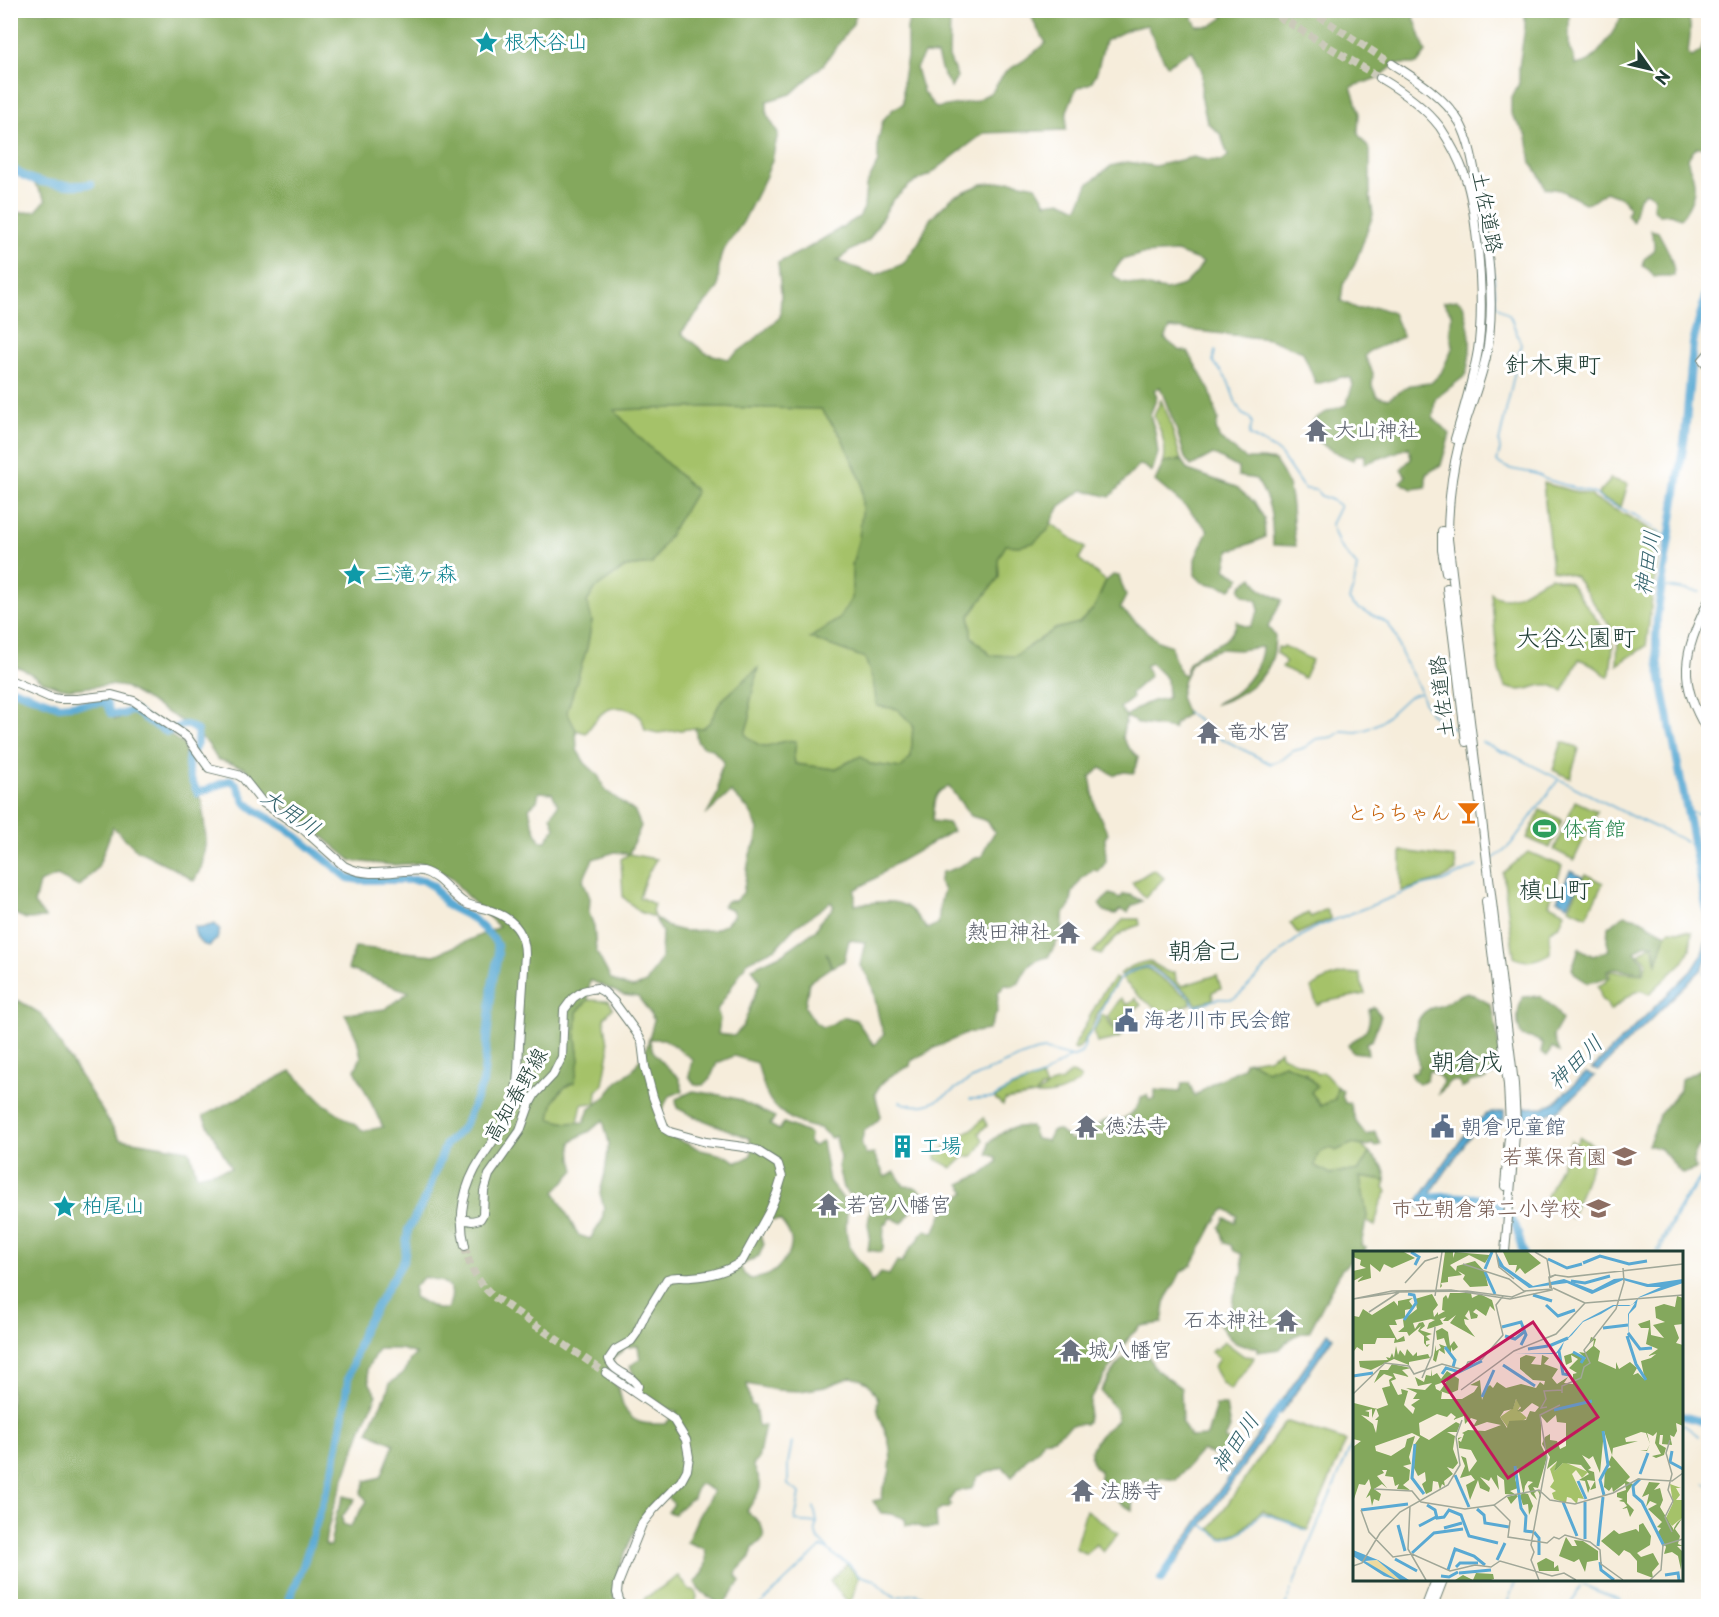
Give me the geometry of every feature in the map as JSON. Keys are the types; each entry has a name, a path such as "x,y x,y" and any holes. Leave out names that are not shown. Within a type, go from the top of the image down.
{"highway":[{"name":"土佐道路","path":"1392,64 1435,95 1459,121 1471,153 1484,226 1490,316 1486,354 1452,475 1448,539 1510,1045 1513,1122 1505,1251"},
{"name":"土佐道路","path":"1380,78 1422,107 1439,125 1464,173 1476,228 1481,292 1478,350 1447,473 1442,514 1442,550 1512,1108"},
{"path":"1450,143 1471,153 1467,158 1464,173"},
{"name":"土佐道路","path":"1500,1251 1505,1226"},
{"path":"1426,1606 1436,1581"},
{"path":"1433,1606 1443,1581"}],"main road":[{"path":"1708,354 1703,360 1708,366"},
{"path":"1708,602 1689,647 1687,680 1692,702 1708,732"},
{"name":"高知春野線","path":"10,680 59,699 112,695 140,704 187,737 209,768 243,778 262,802 303,829 344,866 367,873 423,871 435,877 467,904 492,911 513,924 523,937 525,954 516,1094 507,1120 470,1179 462,1205 462,1236 465,1246"},
{"name":"高知春野線","path":"461,1219 480,1220 489,1175 520,1131 535,1094 553,1075 558,1066 562,1057 564,1010 573,998 583,992 597,988 604,992 614,1002 642,1042 645,1067 665,1129 706,1142 756,1150 778,1164 782,1177 770,1212 741,1261 725,1270 693,1277 677,1276 667,1279 631,1341 611,1354 609,1359 614,1369 636,1382 638,1386 636,1393"},
{"name":"高知春野線","path":"606,1373 677,1424 686,1440 689,1457 687,1470 681,1481 647,1516 638,1533 618,1584 617,1593 621,1606"}],"green space":[{"path":"11,11 857,11 853,24 824,64 791,94 767,101 767,115 778,133 772,160 743,222 722,252 718,288 681,333 706,353 728,359 780,317 781,293 778,263 859,217 864,208 866,186 878,162 878,141 883,120 893,109 903,104 907,28 911,11 943,11 950,18 949,57 957,77 951,88 942,72 937,55 924,54 916,68 923,92 936,108 975,101 992,92 1005,72 1046,43 1035,24 1031,11 1189,11 1197,26 1211,26 1224,17 1218,11 1415,11 1414,17 1426,52 1417,64 1396,64 1378,78 1351,87 1359,111 1358,134 1370,150 1370,195 1373,215 1355,264 1343,285 1341,301 1358,309 1377,307 1393,313 1403,337 1369,351 1365,356 1373,373 1372,386 1377,396 1388,399 1410,385 1431,383 1441,373 1453,347 1450,330 1452,314 1443,302 1457,300 1463,304 1470,339 1466,375 1435,399 1433,418 1450,434 1441,465 1426,474 1426,487 1412,489 1400,482 1406,476 1401,469 1411,459 1409,447 1364,463 1365,455 1356,455 1353,460 1324,446 1312,435 1310,428 1312,422 1323,414 1346,405 1353,385 1351,378 1342,377 1316,384 1303,352 1269,339 1170,328 1165,339 1179,350 1188,352 1210,391 1218,419 1216,428 1219,438 1246,459 1275,461 1282,471 1292,503 1296,546 1273,545 1270,510 1256,479 1238,476 1238,468 1213,454 1191,466 1185,458 1160,387 1154,390 1157,397 1150,415 1158,453 1152,472 1139,465 1110,497 1083,490 1060,506 1047,531 1033,543 1019,546 1006,545 998,559 999,577 970,615 971,636 990,655 1015,656 1055,629 1079,623 1094,608 1106,581 1113,575 1119,576 1126,596 1120,608 1158,641 1172,646 1180,673 1185,675 1190,662 1203,651 1229,636 1237,621 1250,627 1259,610 1257,601 1243,595 1240,589 1253,577 1260,589 1282,600 1268,627 1275,636 1274,653 1270,664 1259,679 1242,692 1216,704 1232,695 1248,680 1259,661 1262,647 1239,650 1219,649 1198,657 1191,664 1184,679 1180,697 1187,714 1175,724 1173,729 1140,724 1126,717 1122,737 1138,757 1134,773 1124,772 1114,775 1101,768 1090,777 1096,808 1108,834 1105,838 1106,862 1099,871 1093,870 1082,878 1073,891 1070,906 1063,915 1063,929 1060,937 1048,957 1033,963 1019,983 1013,986 1005,985 998,993 997,1012 988,1030 968,1033 934,1048 911,1061 910,1066 889,1077 878,1088 875,1094 880,1116 864,1131 861,1144 866,1155 874,1154 885,1177 895,1172 904,1186 915,1187 923,1193 902,1223 890,1217 887,1224 884,1223 881,1252 868,1250 870,1235 868,1224 872,1199 859,1193 854,1199 843,1188 835,1136 831,1138 820,1128 799,1123 780,1111 768,1096 757,1063 734,1056 717,1063 710,1079 703,1085 695,1085 689,1076 692,1059 664,1039 649,1039 653,1051 679,1078 683,1091 669,1096 658,1118 661,1132 701,1150 726,1156 737,1162 751,1154 749,1138 677,1108 676,1099 693,1091 737,1099 775,1117 770,1125 779,1130 784,1123 810,1134 809,1144 815,1146 822,1141 829,1181 848,1205 846,1229 849,1246 866,1270 871,1283 881,1273 889,1275 897,1261 902,1262 926,1230 934,1233 946,1206 966,1192 960,1184 984,1173 997,1162 996,1157 988,1154 989,1143 1008,1129 1031,1126 1036,1139 1047,1141 1052,1131 1058,1130 1071,1140 1107,1120 1119,1120 1126,1117 1136,1108 1141,1097 1147,1095 1149,1100 1155,1099 1155,1090 1180,1092 1182,1084 1189,1083 1195,1096 1214,1082 1243,1068 1244,1062 1250,1061 1267,1071 1284,1064 1302,1072 1317,1086 1311,1092 1321,1106 1335,1099 1337,1087 1343,1090 1345,1103 1350,1103 1356,1122 1366,1135 1375,1132 1381,1144 1376,1147 1373,1144 1367,1146 1351,1144 1336,1151 1332,1148 1324,1150 1316,1158 1315,1166 1331,1174 1359,1170 1369,1153 1383,1167 1386,1181 1360,1177 1367,1216 1361,1245 1366,1247 1364,1251 1353,1251 1353,1258 1342,1269 1309,1332 1293,1337 1280,1349 1258,1352 1258,1347 1244,1346 1235,1342 1219,1324 1224,1322 1225,1311 1232,1309 1233,1299 1243,1271 1242,1254 1234,1251 1231,1245 1225,1243 1220,1227 1225,1218 1235,1222 1237,1216 1226,1209 1218,1216 1192,1265 1181,1272 1166,1298 1162,1323 1141,1326 1130,1336 1091,1398 1087,1422 1072,1425 1054,1438 1044,1440 1038,1450 1025,1460 1012,1477 1003,1467 978,1476 971,1489 955,1491 949,1501 951,1505 949,1508 941,1508 936,1513 937,1528 906,1525 905,1519 881,1513 873,1501 882,1499 883,1487 889,1476 891,1456 887,1436 878,1413 878,1399 869,1384 851,1377 825,1387 800,1391 776,1390 747,1384 751,1405 755,1406 758,1426 765,1425 758,1460 753,1465 760,1489 747,1511 759,1522 764,1538 753,1548 750,1557 737,1571 736,1575 740,1582 722,1606 699,1590 695,1582 702,1575 705,1567 705,1549 687,1542 713,1491 701,1484 698,1485 693,1498 674,1514 668,1512 674,1504 664,1494 647,1509 618,1571 614,1592 615,1606 11,1606 10,1020 18,1000 41,1014 120,1139 189,1150 197,1175 231,1168 203,1116 291,1071 323,1103 364,1131 383,1127 355,1070 361,1057 357,1039 345,1014 385,1009 409,992 348,969 355,947 435,955 499,927 451,877 422,863 392,865 352,861 293,812 266,793 245,768 217,759 208,744 188,725 125,687 110,685 70,689 58,687 11,665 11,211 18,213 36,211 46,200 32,180 16,167 11,157","holes":["1147,25 1167,65 1192,50 1202,71 1201,95 1207,122 1221,135 1228,156 1222,161 1193,157 1155,166 1127,162 1111,166 1088,184 1078,208 1062,201 1046,203 1036,186 1011,181 982,184 954,196 930,219 919,242 903,264 876,275 837,261 869,240 892,201 911,184 929,175 984,133 1066,130 1067,111 1076,89 1091,83 1097,72 1105,41 1129,29","1177,252 1203,262 1184,285 1166,290 1122,282 1112,274 1122,260 1142,254","707,407 821,409 841,436 862,482 862,512 859,538 852,565 852,598 839,619 810,638 865,658 873,681 877,706 897,709 913,725 911,757 901,768 870,764 861,756 835,769 795,764 796,741 766,746 760,745 745,734 758,668 721,701 710,722 703,728 695,728 697,741 703,747 712,749 724,762 719,774 718,793 706,815 731,792 750,811 758,829 756,842 750,854 743,893 735,901 727,901 723,906 732,910 734,915 726,924 713,930 684,931 668,927 654,917 662,932 661,959 646,983 633,988 611,979 596,951 594,926 589,913 590,898 583,880 593,859 615,852 629,854 641,826 635,812 605,790 598,775 585,763 577,750 576,730 567,712 587,648 592,621 587,602 595,589 625,567 652,564 696,491 614,410","1151,663 1167,679 1168,698 1150,702 1126,716 1120,708 1132,699 1131,693 1150,676 1145,666","949,787 971,816 987,821 995,832 982,856 942,872 939,882 944,890 938,924 927,929 910,909 901,904 882,902 855,905 855,890 888,868 953,831 948,823 932,821 934,805 939,792","539,792 552,793 558,805 551,816 555,828 546,841 540,841 529,808 537,801","831,902 834,907 821,920 816,930 782,954 752,968 760,981 743,1026 734,1036 718,1034 720,1019 717,1010 747,962 776,948 794,928","849,940 865,942 860,966 870,981 884,1034 874,1045 856,1020 842,1017 822,1027 815,1022 805,1007 809,982 831,967 826,952 832,967 844,961","590,980 623,995 638,997 654,1020 646,1050 632,1071 619,1080 606,1096 589,1110 584,1122 567,1123 550,1119 557,1096 564,1088 575,1082 579,1060 576,1038 577,1012 588,1000","603,1120 609,1143 600,1193 604,1208 602,1221 590,1239 578,1235 555,1192 575,1170 571,1143","780,1220 788,1231 791,1246 783,1262 774,1271 751,1279 744,1274 740,1266 759,1256 764,1244 758,1230 767,1221","424,1277 438,1280 448,1286 452,1294 447,1309 436,1309 414,1297 414,1287","638,1346 640,1359 630,1366 641,1392 677,1412 665,1424 636,1421 623,1405 611,1376 610,1362 626,1347","378,1349 401,1349 416,1354 410,1360 405,1372 390,1383 368,1432 394,1444 381,1477 366,1481 361,1493 367,1501 350,1527 343,1524 342,1517 355,1499 344,1496 336,1515 330,1546 328,1546 325,1544 333,1509 362,1428 377,1395 370,1384 367,1369"]},
{"path":"1525,11 1569,11 1569,49 1574,56 1575,65 1589,61 1603,47 1621,17 1615,11 1685,11 1690,26 1688,54 1692,57 1701,51 1708,26 1708,147 1697,147 1688,159 1694,188 1690,204 1681,218 1671,214 1659,215 1653,208 1654,197 1645,192 1638,200 1633,222 1627,215 1629,208 1624,199 1606,192 1593,201 1585,203 1560,190 1545,188 1531,163 1527,136 1511,114 1511,99 1519,83"},
{"path":"1651,230 1658,232 1667,248 1673,264 1674,276 1654,277 1643,266 1644,259 1654,249"},
{"path":"1161,400 1169,418 1181,460 1164,462 1164,444 1154,416"},
{"path":"707,407 821,409 841,436 862,482 859,538 852,565 852,598 839,619 810,638 865,658 873,681 913,725 911,757 901,768 850,761 835,769 795,764 796,741 766,746 753,741 745,734 750,717 750,703 757,669 721,701 710,722 703,728 658,733 645,730 642,720 636,714 628,709 619,708 609,709 602,713 586,733 576,730 566,712 587,648 592,621 587,602 595,589 626,567 652,564 696,491 614,410"},
{"path":"1181,460 1188,470 1236,487 1255,503 1264,518 1265,537 1229,551 1225,569 1241,578 1231,589 1202,582 1195,575 1195,559 1208,530 1187,508 1155,481 1164,462"},
{"path":"1610,479 1628,484 1621,507 1600,498 1598,494"},
{"path":"1543,483 1592,496 1660,536 1646,646 1617,665 1618,638 1575,576 1552,570"},
{"path":"1051,523 1085,548 1079,559 1106,581 1094,608 1079,623 1055,629 1015,656 990,655 971,636 970,615 999,577 998,559 1006,545 1019,546 1047,531"},
{"path":"1551,577 1570,583 1611,639 1613,647 1610,673 1608,677 1593,665 1579,659 1563,691 1550,685 1519,690 1505,687 1499,671 1491,593 1499,597 1514,597"},
{"path":"1284,646 1312,660 1304,678 1282,667 1286,662 1277,653 1278,647"},
{"path":"10,690 53,707 92,706 108,702 115,720 135,710 184,745 187,778 202,802 206,839 202,866 194,881 137,850 113,827 98,867 79,887 57,876 39,883 34,904 46,918 26,919 11,912"},
{"path":"1562,742 1579,749 1570,778 1553,770"},
{"path":"1575,801 1597,811 1574,860 1554,850"},
{"name":"体育館","path":"1540,810 1562,820 1550,848 1527,838"},
{"path":"1401,851 1455,858 1456,871 1441,880 1401,891"},
{"path":"1528,852 1562,866 1549,904 1565,912 1560,925 1550,931 1550,953 1542,958 1527,961 1514,957 1503,873"},
{"path":"629,854 656,859 639,897 654,904 652,911 654,917 640,912 623,897 621,859"},
{"path":"1154,869 1164,878 1145,898 1132,883"},
{"name":"体育館","path":"1585,874 1603,883 1587,916 1569,908"},
{"path":"1110,894 1120,898 1124,894 1130,895 1142,901 1132,906 1128,912 1120,910 1116,914 1110,913 1099,904"},
{"path":"1326,909 1331,919 1298,934 1290,923 1308,913 1311,917"},
{"path":"1624,915 1637,918 1666,934 1657,962 1654,944 1646,944 1635,952 1644,963 1642,972 1607,970 1608,978 1588,983 1576,975 1572,969 1579,948 1593,956 1609,950 1608,927"},
{"path":"1124,919 1139,919 1140,925 1118,936 1101,955 1093,952"},
{"path":"1670,930 1692,932 1690,949 1684,961 1649,994 1641,990 1636,992 1610,1011 1601,999 1598,986 1610,977 1609,971 1643,974 1647,962 1639,954 1652,944 1657,964 1666,934"},
{"path":"1149,961 1167,972 1175,972 1176,981 1182,986 1217,975 1221,988 1212,992 1213,999 1197,1005 1189,994 1150,965 1130,970 1121,976 1120,974 1133,965"},
{"path":"1147,968 1190,999 1191,1004 1163,1013 1140,997 1123,980 1123,977 1136,970"},
{"path":"1345,973 1359,974 1365,994 1317,1005 1311,988 1326,979"},
{"path":"1115,978 1118,980 1086,1038 1076,1050 1073,1048 1103,992"},
{"path":"1468,992 1490,1004 1494,1014 1502,1067 1495,1068 1495,1074 1492,1076 1487,1075 1486,1079 1469,1082 1462,1088 1459,1081 1450,1081 1438,1095 1443,1081 1437,1074 1429,1070 1427,1079 1419,1084 1411,1073 1417,1072 1419,1067 1415,1036 1418,1020 1429,1009"},
{"path":"1540,996 1554,1008 1562,1020 1553,1036 1559,1052 1552,1048 1547,1056 1541,1052 1543,1043 1522,1036 1518,1021 1518,1012 1523,997"},
{"path":"1121,998 1127,1005 1135,998 1141,1005 1118,1020 1122,1027 1119,1029 1122,1035 1119,1036 1108,1016"},
{"path":"588,1000 609,1001 613,1008 604,1018 609,1051 603,1085 597,1091 596,1103 582,1104 578,1122 567,1123 550,1119 552,1103 565,1086 579,1060 576,1038 577,1012"},
{"path":"1374,1007 1381,1016 1372,1040 1366,1043 1368,1054 1352,1052 1348,1044 1368,1027 1369,1010"},
{"path":"1102,1015 1119,1038 1097,1043 1094,1031"},
{"path":"1280,1051 1281,1055 1317,1074 1323,1072 1337,1087 1335,1099 1321,1106 1311,1092 1306,1073 1284,1064 1267,1071 1250,1061 1268,1058"},
{"path":"1701,1069 1708,1076 1708,1133 1703,1138 1708,1141 1708,1144 1699,1146 1696,1152 1693,1160 1696,1169 1682,1174 1661,1149 1648,1145 1659,1115 1680,1090 1681,1079"},
{"path":"1070,1073 1081,1078 1080,1081 1059,1092 1036,1095 1053,1083 1062,1081"},
{"path":"1041,1077 1046,1087 1041,1088 1035,1095 1005,1100 1003,1105 994,1098 1009,1089"},
{"path":"984,1118 987,1125 979,1133 983,1140 972,1156 965,1156 952,1168 936,1159 936,1155 956,1138 974,1128"},
{"path":"1580,1137 1598,1148 1571,1218 1560,1205 1546,1199 1571,1141 1576,1144"},
{"path":"1351,1144 1361,1145 1369,1153 1360,1170 1331,1174 1314,1166 1316,1156 1323,1149 1332,1148 1336,1151"},
{"path":"1360,1177 1386,1181 1384,1187 1387,1191 1380,1205 1375,1226 1366,1221"},
{"path":"1224,1341 1244,1356 1254,1357 1230,1390 1222,1383 1213,1367 1219,1359 1211,1352"},
{"path":"1149,1357 1154,1368 1181,1388 1182,1422 1190,1437 1207,1436 1216,1405 1226,1405 1230,1428 1225,1439 1233,1444 1222,1459 1202,1450 1176,1480 1161,1478 1150,1482 1131,1482 1126,1489 1133,1496 1132,1510 1100,1484 1100,1471 1092,1463 1091,1453 1098,1438 1117,1420 1117,1411 1101,1391 1116,1366 1123,1358"},
{"path":"1288,1422 1346,1441 1308,1530 1262,1510 1240,1532 1222,1537 1210,1529 1284,1423"},
{"path":"1086,1510 1118,1533 1103,1552 1096,1544 1086,1554 1075,1548"},
{"path":"847,1564 859,1577 851,1601 847,1601 830,1581"},
{"path":"679,1576 689,1590 694,1590 697,1596 695,1606 643,1606 645,1598"}],"water":[{"path":"1570,871 1582,877 1568,905 1557,900"},
{"path":"1703,910 1708,910 1708,955 1702,969 1598,1071 1592,1069 1694,968 1706,941"},
{"path":"215,924 220,930 217,939 209,946 200,942 194,927 201,928"},
{"path":"1586,1073 1595,1076 1560,1109 1543,1116 1520,1118 1520,1108 1544,1107 1555,1102"},
{"path":"1504,1111 1504,1119 1487,1124 1473,1132 1434,1188 1430,1201 1427,1200 1420,1208 1417,1202 1470,1127 1487,1114"},
{"path":"1328,1333 1333,1337 1281,1414 1275,1411"},
{"path":"1271,1417 1276,1419 1174,1566 1168,1564"}],"waterway":[{"path":"10,165 17,172 36,181 59,185 91,184"},
{"path":"1490,232 1496,305 1510,316 1521,344 1499,442 1500,450 1497,461 1507,468 1534,473 1545,479 1595,494 1602,500 1639,517 1668,538"},
{"name":"神田川","path":"1708,286 1693,343 1685,435 1657,617 1656,646 1708,916"},
{"path":"1215,351 1213,361 1228,381 1242,414 1250,418 1252,423 1249,435 1281,455 1302,486 1316,490 1321,496 1340,506 1331,524 1339,545 1357,566 1349,600 1353,605 1387,623 1395,633 1402,655 1427,707 1437,718 1458,731"},
{"path":"1667,587 1700,592"},
{"name":"大用川","path":"10,688 59,706 106,702 111,714 123,714 133,710 167,732 185,725 192,727 197,731 197,741 194,750 189,755 188,766 198,793 231,780 237,785 245,802 289,830 348,878 423,880 433,886 448,906 472,918 493,938 497,945 498,955 492,985 483,1083 463,1128 446,1144 426,1197 408,1230 404,1260 364,1327 348,1379 333,1470 288,1606"},
{"path":"1207,726 1213,734 1271,764 1283,759 1293,751 1304,748 1316,739 1333,737 1342,731 1357,732 1367,729 1381,722 1408,697 1420,693"},
{"path":"1187,713 1198,719 1201,726"},
{"path":"1482,742 1686,841"},
{"path":"1491,860 1511,844 1558,780"},
{"name":"神田川","path":"1688,811 1693,812"},
{"path":"1695,813 1708,815"},
{"name":"神田川","path":"1689,843 1695,845"},
{"path":"900,1102 911,1105 930,1103 988,1071 1037,1051 1046,1050 1072,1057 1081,1053 1110,993 1129,972 1143,967 1152,969 1187,994 1195,1007 1218,999 1232,999 1242,993 1291,944 1314,928 1421,886 1442,882 1477,866"},
{"name":"神田川","path":"1703,888 1707,882"},
{"path":"1704,973 1708,975"},
{"path":"970,1099 993,1098 1012,1087 1042,1076 1070,1057"},
{"path":"1657,1251 1678,1208 1708,1170"},
{"path":"1660,1251 1680,1210 1708,1172"},
{"path":"1424,1198 1449,1196 1475,1198 1498,1206 1515,1225 1523,1251"},
{"name":"神田川","path":"1267,1426 1282,1404"},
{"path":"1683,1416 1708,1423"},
{"path":"1683,1426 1699,1436"},
{"path":"1293,1586 1353,1441"},
{"path":"792,1442 788,1463 788,1485 800,1493 795,1521 817,1523"},
{"path":"814,1507 817,1537 828,1549"},
{"path":"1202,1524 1222,1539 1241,1533 1262,1513 1287,1521 1306,1531"},
{"path":"759,1606 821,1547 848,1563 858,1575 874,1580 896,1597 916,1594 949,1606"},
{"name":"神田川","path":"1161,1579 1176,1557"},
{"path":"1506,1606 1516,1581"},
{"path":"1583,1585 1620,1600"},
{"path":"1571,1606 1580,1587"},
{"path":"1288,1598 1291,1590"},
{"path":"1699,1606 1708,1599"},
{"path":"1285,1606 1287,1601"},
{"path":"1628,1604 1656,1606"}],"tunnel":[{"path":"1268,10 1380,78"},
{"path":"1309,10 1392,64"},
{"path":"465,1246 475,1274 494,1297 606,1373"}],"place":[{"name":"根木谷山","path":"486,42"},
{"name":"大山神社","path":"1317,430"},
{"name":"三滝ヶ森","path":"355,574"},
{"name":"竜水宮","path":"1209,732"},
{"name":"とらちゃん","path":"1469,813"},
{"name":"体育館","path":"1545,829"},
{"name":"熱田神社","path":"1069,932"},
{"name":"海老川市民会館","path":"1126,1020"},
{"name":"徳法寺","path":"1087,1126"},
{"name":"朝倉児童館","path":"1443,1127"},
{"name":"工場","path":"902,1146"},
{"name":"若葉保育園","path":"1625,1157"},
{"name":"若宮八幡宮","path":"828,1205"},
{"name":"柏尾山","path":"64,1206"},
{"name":"市立朝倉第二小学校","path":"1599,1209"},
{"name":"石本神社","path":"1286,1320"},
{"name":"城八幡宮","path":"1070,1350"},
{"name":"法勝寺","path":"1082,1491"}],"district":[{"name":"針木東町","path":"1553,365"},
{"name":"大谷公園町","path":"1576,638"},
{"name":"槙山町","path":"1555,890"},
{"name":"朝倉己","path":"1204,951"},
{"name":"朝倉戊","path":"1467,1062"}]}
